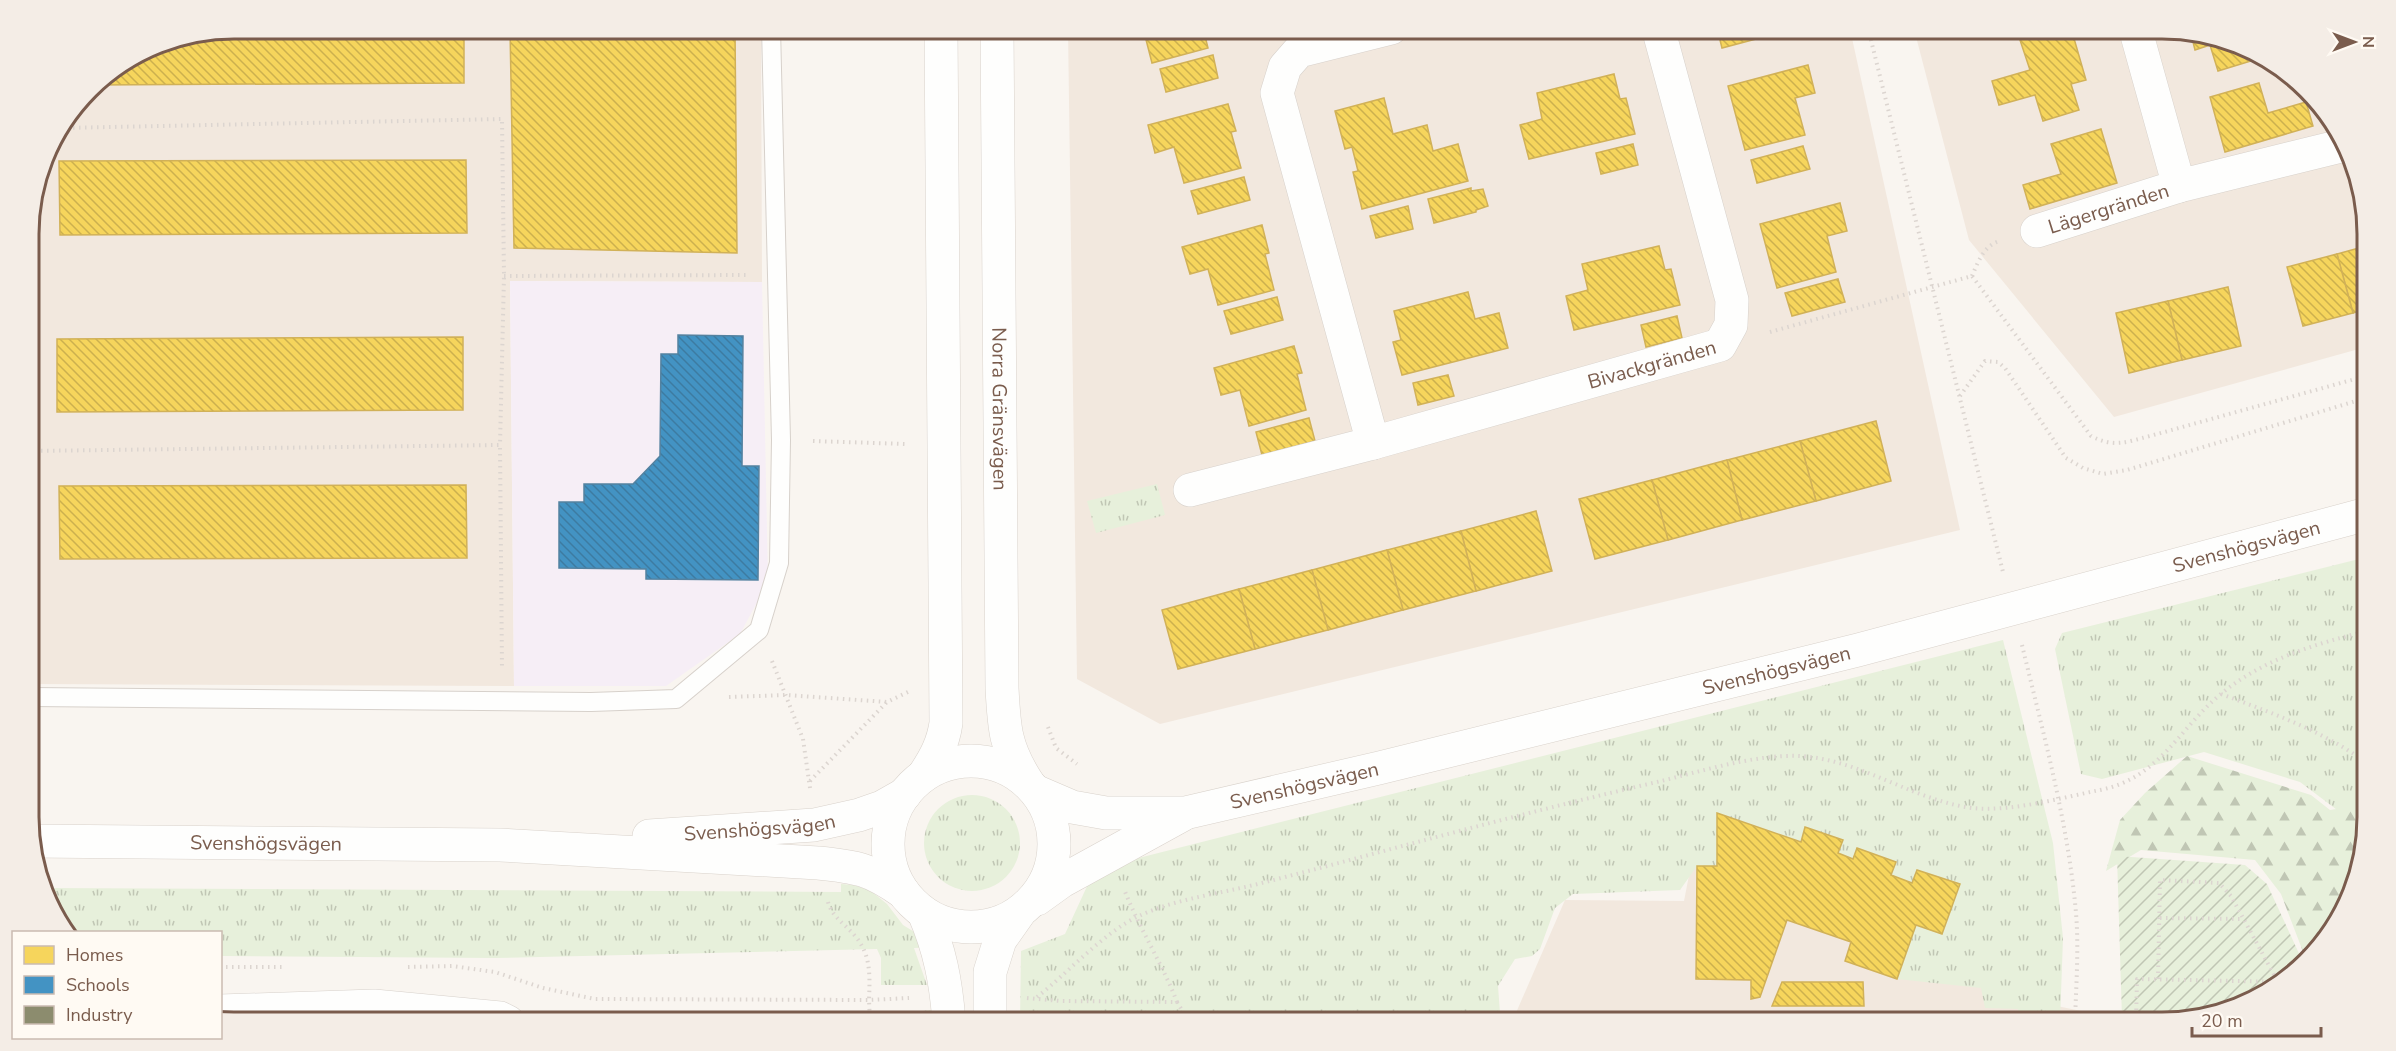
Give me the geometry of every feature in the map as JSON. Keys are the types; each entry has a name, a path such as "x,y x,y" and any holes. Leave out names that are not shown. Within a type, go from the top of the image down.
{"street":[{"path":"941,39 946,723 938,755 895,810 890,824 888,842 892,871 936,941 943,967 948,1012"},
{"name":"Norra Gränsvägen","path":"997,39 1002,688 1004,726 1008,746 1013,760 1032,788"},
{"path":"1347,39 1299,51 1285,67 1277,93 1372,443"},
{"name":"Bivackgränden","path":"1190,490 1372,443 1720,345 1731,325 1732,300 1661,39"},
{"name":"Lägergränden","path":"2138,39 2179,186"},
{"name":"Lägergränden","path":"2037,231 2179,186 2336,147"},
{"name":"Svenshögsvägen","path":"500,845 814,825 859,815 882,807 950,763 979,761 1016,773 1032,788 1072,807 1106,813 1185,813 1379,768 1858,650 2357,516"},
{"path":"990,1012 990,972 1000,940 1041,889 1050,872 1055,847 1051,818 1032,788"},
{"name":"Svenshögsvägen","path":"41,841 500,845 849,866 872,871 913,902 950,925 974,927 1003,921 1023,910 1062,880 1185,813"},
{"path":"222,1011 374,1006 437,1012"}],"lane":[{"path":"39,697 591,702 676,699 759,630 779,563 781,440 771,39"}],"path":[{"path":"1871,39 2003,575"},
{"path":"70,128 502,119 504,276 500,445 502,701"},
{"path":"504,276 776,275"},
{"path":"1720,345 1972,276 2091,436 2105,443 2119,444 2357,378"},
{"path":"1960,396 1985,361 1998,362 2017,383 2066,458 2083,468 2103,474 2127,470 2357,401"},
{"path":"781,440 915,444"},
{"path":"39,451 500,445"},
{"path":"1037,998 1105,940 1135,918 1169,904 1256,884 1563,804 1732,765 1798,756 1840,763 1919,792 1972,808 2013,807 2106,789 2140,776 2221,694 2264,665 2357,634"},
{"path":"2020,640 2058,798 2072,877 2076,915 2075,1012"},
{"path":"2221,694 2303,726 2344,746 2357,756"},
{"path":"676,699 786,695 887,702"},
{"path":"2158,979 2160,880 2219,883 2231,896 2275,976"},
{"path":"2160,918 2243,919"},
{"path":"405,967 452,966 495,972 543,988 595,999 869,1000 870,1012"},
{"path":"222,967 291,967"},
{"path":"2136,1012 2137,979 2266,982"},
{"path":"1177,1002 1183,1012"}],"shaded area":[{"path":"221,39 761,39 762,282 510,281 514,686 39,684 39,221 41,208 49,171 65,136 87,105 105,87 136,65 171,49"},
{"path":"1068,39 1852,39 1960,530 1160,724 1077,679"},
{"path":"1917,39 2162,39 2213,46 2260,65 2281,79 2317,115 2342,159 2355,208 2357,350 2114,417 1969,240"},
{"path":"510,281 762,282 768,582 740,634 666,686 514,686"},
{"path":"1706,788 1994,858 1998,994 2087,1012 1516,1012 1565,900 1684,901"}],"green space":[{"path":"1157,484 1165,515 1096,533 1087,501"},
{"path":"2357,559 2357,825 2300,782 2204,752 2102,779 2081,774 2055,649 2062,633"},
{"path":"2003,640 2053,843 2063,938 2060,1012 2018,1012 2018,1009 1985,1008 1981,988 1897,979 1916,925 1942,934 1959,884 1917,870 1912,883 1891,875 1896,862 1857,848 1853,859 1838,853 1842,840 1806,827 1801,842 1717,813 1717,866 1697,866 1680,890 1573,894 1555,908 1540,949 1532,956 1515,959 1498,986 1500,1012 1020,1012 1021,951 1065,934 1095,869"},
{"path":"2187,756 2311,795 2330,810 2349,807 2357,814 2357,830 2347,880 2331,915 2303,952 2281,894 2255,860 2141,850 2106,871 2120,820 2145,793"},
{"path":"972,795 990,799 1006,809 1016,825 1020,843 1016,861 1006,877 990,887 972,891 954,887 938,877 928,861 924,843 928,825 938,809 954,799"},
{"path":"2117,856 2245,865 2267,884 2300,955 2281,972 2260,986 2213,1005 2175,1012 2122,1012"},
{"path":"841,884 854,885 871,891 887,904 903,925 939,947 914,948 927,985 881,985 881,958 877,949 495,958 222,956 222,931 76,931 65,915 53,888 841,892"}],"building: Homes":[{"path":"221,39 464,39 464,83 108,85 136,65 171,49"},
{"path":"510,39 735,39 737,253 514,248"},
{"path":"1146,39 1206,39 1208,48 1152,63"},
{"path":"1720,39 1756,39 1722,48"},
{"path":"2074,39 2086,80 2071,84 2079,110 2043,121 2035,95 1999,105 1992,81 2030,70 2020,40"},
{"path":"2193,42 2209,45 2195,50"},
{"path":"2210,45 2251,61 2218,71"},
{"path":"1213,55 1218,78 1166,92 1160,69"},
{"path":"1808,65 1815,93 1795,98 1805,135 1745,150 1728,86"},
{"path":"1614,74 1620,99 1626,98 1635,134 1529,159 1520,125 1542,119 1537,93"},
{"path":"2259,83 2268,113 2305,102 2313,126 2225,152 2210,97"},
{"path":"1384,98 1393,134 1427,125 1433,151 1458,144 1468,181 1362,209 1353,172 1358,171 1352,147 1345,149 1335,111"},
{"path":"1228,104 1236,131 1231,132 1241,168 1184,183 1174,147 1155,153 1148,125"},
{"path":"2101,129 2117,183 2030,209 2023,185 2061,174 2051,144"},
{"path":"1633,144 1638,165 1601,174 1596,153"},
{"path":"1803,146 1810,169 1757,183 1751,160"},
{"path":"466,160 467,233 60,235 59,161"},
{"path":"1244,177 1250,200 1198,214 1191,191"},
{"path":"1471,188 1471,191 1483,189 1488,206 1476,212 1434,223 1428,199"},
{"path":"1840,203 1847,231 1827,236 1836,272 1777,288 1760,224"},
{"path":"1408,206 1413,229 1376,238 1370,216"},
{"path":"1262,225 1269,253 1265,254 1274,290 1218,305 1208,269 1190,274 1182,247"},
{"path":"1659,246 1665,270 1671,269 1680,305 1574,330 1566,296 1588,290 1582,264"},
{"path":"2357,248 2357,312 2353,313 2337,254"},
{"path":"2337,254 2353,313 2303,326 2287,267"},
{"path":"1838,279 1845,302 1792,316 1785,293"},
{"path":"2228,287 2241,346 2182,360 2168,301"},
{"path":"1468,292 1475,319 1499,313 1508,348 1402,375 1393,342 1401,340 1394,311"},
{"path":"1277,297 1283,320 1231,334 1224,311"},
{"path":"2168,301 2182,360 2129,373 2116,313"},
{"path":"1677,316 1682,338 1646,347 1641,325"},
{"path":"463,337 463,410 57,412 57,339"},
{"path":"1294,346 1302,373 1297,374 1306,410 1249,426 1240,390 1221,395 1214,368"},
{"path":"1448,375 1454,396 1418,405 1413,383"},
{"path":"1309,418 1315,441 1262,455 1256,432"},
{"path":"1876,421 1891,481 1816,501 1800,441"},
{"path":"1800,441 1816,501 1742,520 1727,460"},
{"path":"1727,460 1742,520 1668,540 1652,480"},
{"path":"1652,480 1668,540 1595,559 1579,499"},
{"path":"466,485 467,558 60,559 59,486"},
{"path":"1536,511 1552,571 1476,591 1461,531"},
{"path":"1461,531 1476,591 1403,610 1387,550"},
{"path":"1387,550 1403,610 1328,630 1312,570"},
{"path":"1312,570 1328,630 1255,649 1239,589"},
{"path":"1239,589 1255,649 1178,669 1162,610"},
{"path":"1717,813 1801,842 1805,827 1843,840 1838,853 1853,859 1857,848 1896,862 1891,875 1912,883 1917,870 1960,884 1942,934 1916,925 1897,979 1845,961 1851,942 1787,920 1760,997 1751,999 1751,980 1696,979 1697,866 1717,866"},
{"path":"1782,982 1863,982 1864,1006 1772,1006"}],"building: Schools":[{"path":"678,335 743,336 742,466 759,466 758,580 646,579 646,569 559,568 559,502 584,502 584,484 633,484 660,456 661,354 678,354"}]}
